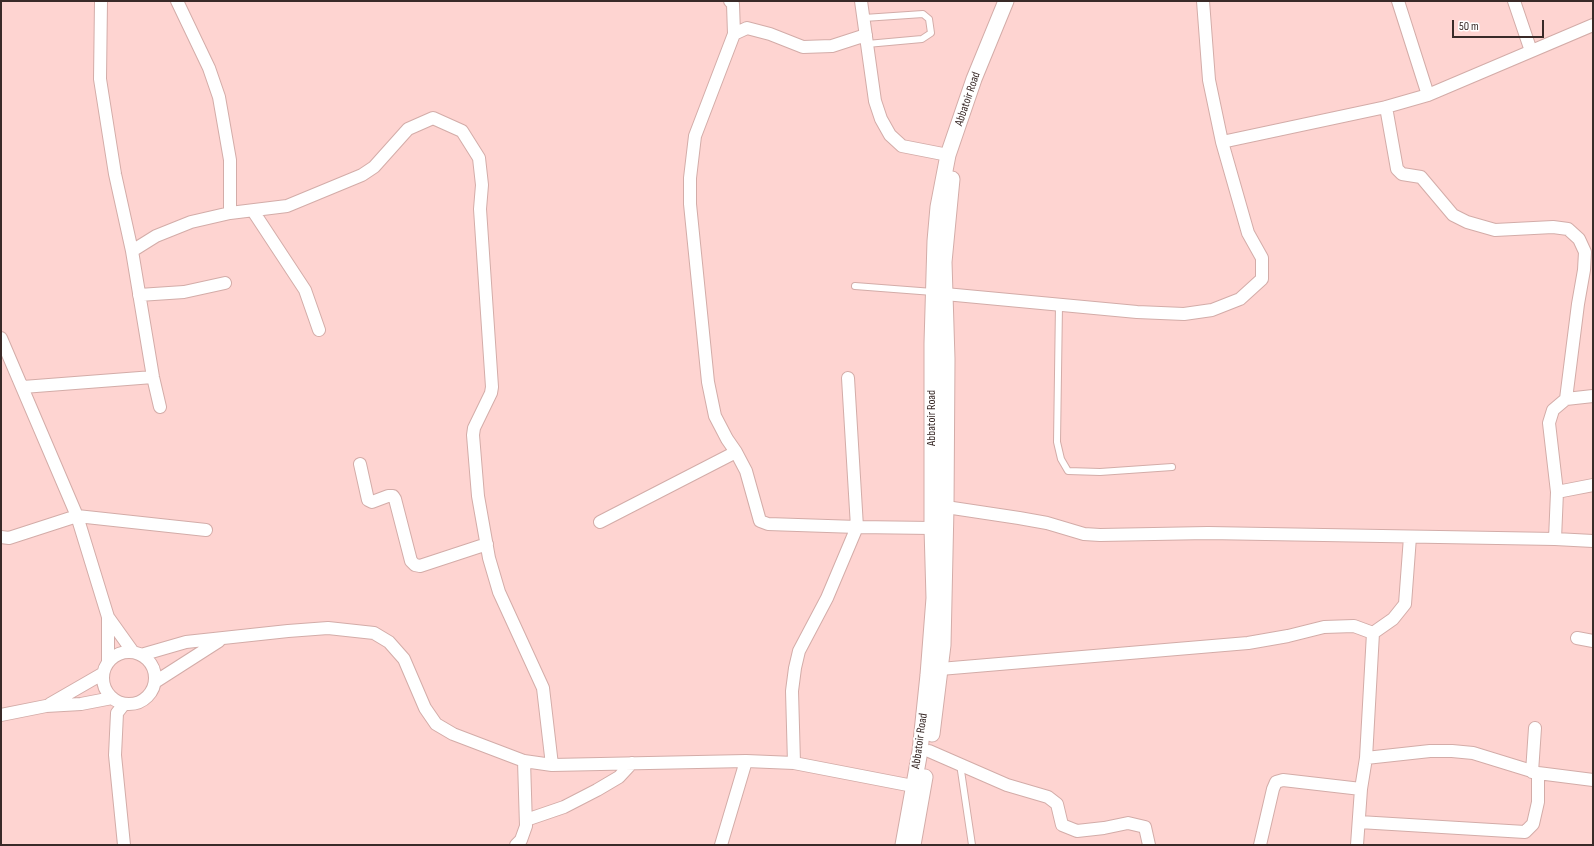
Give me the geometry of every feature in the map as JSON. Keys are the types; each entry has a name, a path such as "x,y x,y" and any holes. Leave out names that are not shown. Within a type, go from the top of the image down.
{"street":[{"path":"101,1 100,79 115,174 132,251 153,377 160,407"},
{"path":"177,1 208,68 219,97 230,160 230,213"},
{"path":"730,1 733,4 734,34 695,136 690,178 690,204 708,382 715,416 746,471 760,521 768,524 932,528"},
{"path":"861,1 875,101 881,119 890,135 902,146 948,156"},
{"name":"Abbatoir Road","path":"913,845 929,751 943,645 946,507 946,359 939,293 938,207 948,156 974,79 1006,1"},
{"name":"Abbatoir Road","path":"903,845 920,751 934,606 932,528 932,343 944,262 952,181 958,143 1012,1"},
{"path":"939,293 1137,312 1184,314 1212,310 1240,299 1262,279 1262,258 1248,233 1222,142 1209,80 1203,1"},
{"path":"1398,1 1428,95"},
{"path":"1514,1 1531,51"},
{"path":"1222,142 1386,107 1428,95 1593,25"},
{"path":"734,34 747,28 770,34 803,47 832,46 866,39"},
{"path":"1386,107 1397,169 1402,174 1420,177 1453,214 1467,222 1495,230 1553,227 1568,229 1579,239 1589,252 1566,399"},
{"path":"132,251 156,236 191,222 230,213 287,206 362,175 374,167 408,129 433,118 462,131 479,158 482,185 480,209 492,387 491,393 474,428 473,435 478,496 487,544 499,592 543,688 552,765"},
{"path":"253,211 305,290 318,330"},
{"path":"139,295 184,292 224,283"},
{"path":"1,338 77,516 108,617 108,661 102,674 104,687 112,698 124,704 138,703 149,695 155,682 154,669 150,663 137,653 108,617"},
{"path":"23,387 153,377"},
{"path":"794,763 792,691 796,662 799,651 827,598 857,527 848,378"},
{"path":"1555,538 1557,492 1549,423 1553,410 1566,399 1593,396"},
{"path":"600,522 736,452"},
{"path":"360,464 368,500 372,502 388,496 394,496 396,499 411,561 415,565 420,566 487,544"},
{"path":"1557,492 1593,485"},
{"path":"946,507 1026,519 1047,523 1084,534 1100,535 1208,533 1555,538 1593,541"},
{"path":"1,537 9,538 77,516 206,530"},
{"path":"1373,632 1393,619 1405,604 1410,537"},
{"path":"940,669 1248,643 1288,636 1324,627 1354,626 1373,632"},
{"path":"108,661 119,653 137,653 186,642 288,631 328,628 374,633 389,642 404,659 425,708 436,724 453,734 524,761 552,765 746,761 794,763 914,786"},
{"path":"1357,845 1361,789 1366,758 1373,632"},
{"path":"1577,638 1593,641"},
{"path":"155,682 222,639"},
{"path":"46,706 102,674"},
{"path":"1,714 46,706 81,704 112,698"},
{"path":"124,704 117,713 115,755 124,845"},
{"path":"1359,822 1525,832 1533,824 1538,802 1535,773 1535,728"},
{"path":"929,751 1008,785 1048,797 1057,804 1062,825 1077,831 1104,828 1128,823 1145,827 1149,845"},
{"path":"1366,758 1430,751 1473,753 1535,773 1593,780"},
{"path":"516,845 521,840 526,826 524,761"},
{"path":"721,845 746,761"},
{"path":"526,820 564,807 598,790 619,777 632,763"},
{"path":"1260,845 1276,782 1283,780 1361,789"}],"lane":[{"path":"864,18 923,14 929,19 931,33 922,39 866,39"},
{"path":"854,286 939,293"},
{"path":"1059,305 1057,442 1061,459 1068,471 1100,472 1172,467"},
{"path":"960,764 972,845"}]}
